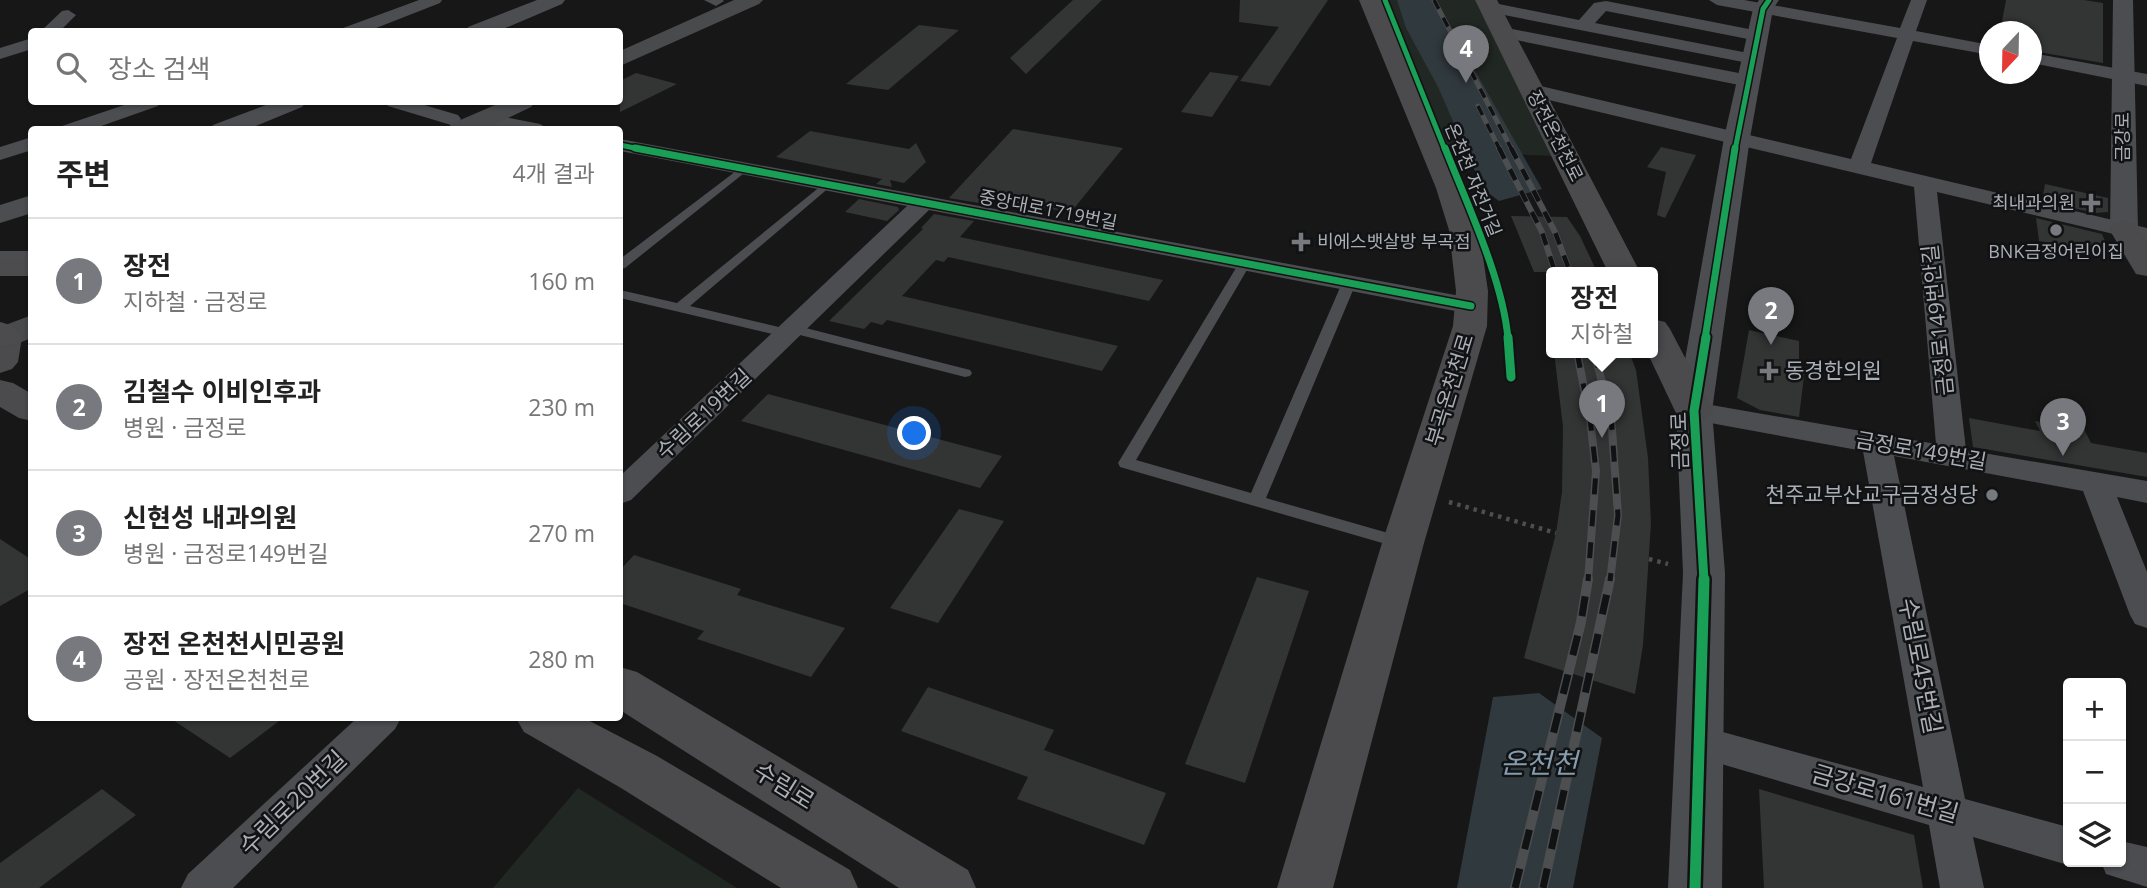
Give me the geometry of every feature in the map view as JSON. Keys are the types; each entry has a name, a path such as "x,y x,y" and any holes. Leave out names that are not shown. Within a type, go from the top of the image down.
{"highway":[{"path":"0,267 28,267"}],"main road":[{"path":"623,43 716,0"},
{"path":"623,58 752,0"},
{"name":"부곡온천천로","path":"1305,888 1403,543 1470,326 1472,291 1464,230 1454,198 1370,0"},
{"name":"장전온천천로","path":"1488,3 1621,267"},
{"path":"446,126 487,110 509,105"},
{"path":"2135,232 2147,267"},
{"path":"6,335 28,305"},
{"path":"1658,339 1694,411"},
{"path":"0,390 28,402"},
{"path":"0,390 28,408"},
{"name":"수림로","path":"623,688 948,888"},
{"path":"546,721 639,772 830,888"}],"street":[{"path":"360,28 434,0"},
{"path":"486,28 555,0"},
{"path":"1717,0 1758,37"},
{"path":"1858,167 1919,0"},
{"name":"금강로","path":"2123,0 2135,78 2135,232"},
{"path":"1488,3 1584,25 1758,37"},
{"path":"53,28 68,15"},
{"path":"1502,32 1758,37 1906,35 1979,48"},
{"name":"금정로","path":"1695,888 1704,573 1694,411 1737,138 1758,37"},
{"path":"0,54 28,44"},
{"path":"2042,60 2135,78"},
{"path":"1532,90 2135,232"},
{"path":"81,126 142,105"},
{"path":"232,126 286,105"},
{"path":"401,105 446,126"},
{"path":"487,110 529,126"},
{"path":"0,154 28,144"},
{"name":"중앙대로1719번길","path":"623,146 1471,306"},
{"name":"금정로149번안길","path":"1925,183 1952,457"},
{"name":"수림로19번길","path":"623,490 924,202"},
{"path":"0,215 28,204"},
{"path":"0,258 28,258"},
{"name":"금정로149번길","path":"1694,411 2147,492"},
{"name":"수림로45번길","path":"1877,444 1962,888"},
{"path":"2095,482 2147,615"},
{"name":"수림로20번길","path":"203,888 379,721"},
{"name":"금강로161번길","path":"1701,742 2063,845"},
{"path":"2126,861 2147,867"}],"lane":[{"path":"623,263 744,168"},
{"path":"680,308 827,184"},
{"path":"1245,263 1126,463 1403,543"},
{"path":"1256,501 1349,283"},
{"path":"623,295 791,331 965,373"}],"path":[{"path":"1445,501 1556,533"}],"shaded area":[{"path":"1377,0 1475,0 1556,156 1439,149"},
{"path":"578,788 737,888 493,888"}],"water":[{"path":"1397,0 1435,0 1542,189 1499,201 1483,189 1438,87 1406,28"},
{"name":"온천천","path":"1539,693 1602,738 1573,888 1457,888 1493,697"}],"building":[{"path":"1073,0 1102,0 1026,74 1010,58"},
{"path":"1240,0 1328,0 1270,86 1240,81 1279,27 1239,22"},
{"path":"2006,0 2084,0 2103,3 2103,63 2042,53 2042,21 2002,21"},
{"path":"919,25 959,30 888,90 846,84"},
{"path":"1210,72 1239,76 1212,117 1181,112"},
{"path":"636,73 677,84 620,112 620,105 623,105 623,80"},
{"path":"1013,129 1123,148 1071,212 994,200 990,205 949,198"},
{"path":"810,131 909,149 916,143 926,162 904,183 890,180 892,187 876,184 882,179 776,157"},
{"path":"1661,147 1696,155 1665,218 1657,215 1666,172 1647,167"},
{"path":"2045,184 2108,198 2108,212 2095,213 2042,201"},
{"path":"859,199 898,207 899,210 887,221 845,212"},
{"path":"934,214 974,221 960,237 1163,280 1149,301 948,257 944,262 936,260 902,296 1118,346 1102,371 887,320 882,325 871,322 864,329 829,321 923,229 921,228"},
{"path":"1511,216 1567,217 1580,236 1595,267 1546,267 1546,272 1534,272"},
{"name":"BNK금정어린이집","path":"2036,218 2102,234 2110,252 2039,241"},
{"path":"1749,330 1799,341 1799,366 1805,368 1799,417 1760,410 1737,398"},
{"path":"1555,358 1631,358 1636,370 1648,458 1651,523 1643,645 1635,694 1524,658 1556,533 1562,492 1563,427"},
{"path":"768,394 1002,456 980,488 741,421"},
{"path":"1969,418 2040,431 2035,421 2084,429 2091,443 2147,453 2147,477 1973,447"},
{"path":"959,509 1004,521 938,623 890,608"},
{"path":"0,539 28,557 28,590 0,606"},
{"path":"634,555 741,589 737,595 845,628 811,677 697,639 704,631 623,604 623,567"},
{"path":"1257,577 1309,591 1245,783 1185,764"},
{"path":"928,687 1054,730 1044,750 1166,793 1144,845 1017,799 1028,777 901,731"},
{"path":"174,721 279,721 230,758"},
{"path":"102,789 136,815 39,888 0,888 0,863"},
{"path":"1759,789 1914,835 1923,888 1764,888"}],"railway":[{"path":"1434,0 1512,150"},
{"path":"1478,106 1499,148"},
{"path":"1499,148 1542,232 1553,267"},
{"path":"1511,148 1555,232 1568,267"},
{"path":"1578,358 1590,418 1596,471 1588,581"},
{"path":"1596,358 1611,415 1618,515 1610,581"},
{"path":"1515,888 1581,622 1588,579"},
{"path":"1543,888 1610,579"}],"cycle path":[{"name":"온천천 자전거길","path":"1385,0 1476,226 1506,318 1511,377"},
{"path":"1695,888 1704,573 1694,411 1737,138 1763,9 1769,0"},
{"path":"623,146 1471,306"}],"place":[{"name":"장전 온천천시민공원","path":"1466,83"},
{"name":"최내과의원","path":"2091,203"},
{"name":"BNK금정어린이집","path":"2056,230"},
{"name":"비에스뱃살방 부곡점","path":"1301,242"},
{"name":"김철수 이비인후과","path":"1771,345"},
{"name":"동경한의원","path":"1769,371"},
{"name":"장전","path":"1602,438"},
{"name":"신현성 내과의원","path":"2063,456"},
{"name":"천주교부산교구금정성당","path":"1992,495"}]}
